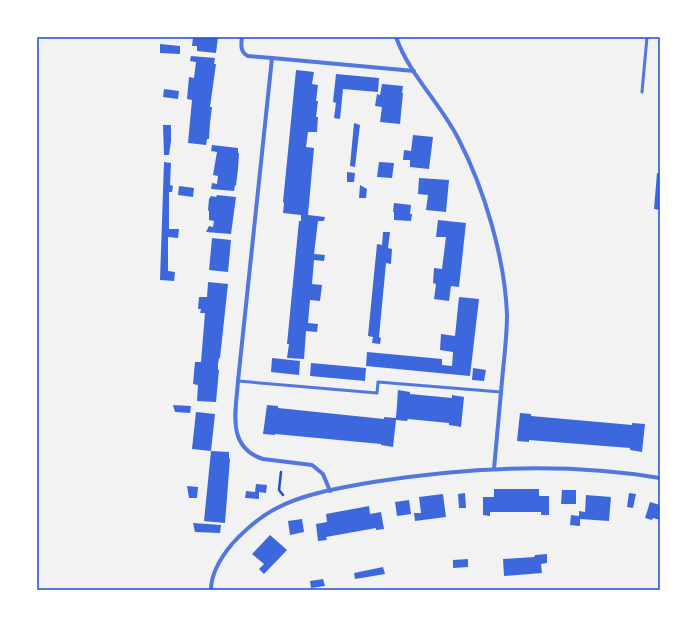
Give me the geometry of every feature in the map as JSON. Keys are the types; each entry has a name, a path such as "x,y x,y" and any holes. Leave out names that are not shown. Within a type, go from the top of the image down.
{"street":[{"path":"242,37 242,49 248,56 414,71"},
{"path":"396,37 400,48 414,71 442,110 458,138 478,182 499,258 506,305 506,339 494,469"},
{"path":"272,58 238,381 235,427 239,440 244,447 256,456 312,465 323,474 330,491"},
{"path":"211,590 215,572 223,556 243,532 252,524 269,512 288,503 330,491 403,478 494,469 565,468 634,474 660,478"}],"lane":[{"path":"642,92 647,37"},
{"path":"238,381 377,393 378,382 501,392"}],"path":[{"path":"282,461 279,490 282,495"}],"building":[{"path":"193,37 218,37 216,53 197,51 197,46 192,46"},
{"path":"160,44 180,46 180,54 160,53"},
{"path":"191,56 215,58 214,64 216,64 210,107 212,107 209,139 207,139 206,145 188,143 192,100 187,99 189,77 194,78 196,62 190,61"},
{"path":"296,70 314,72 312,84 318,85 316,101 318,101 316,117 318,117 317,132 308,132 306,147 314,148 308,215 325,217 324,221 318,221 314,254 325,255 324,261 314,260 312,284 322,285 320,301 310,300 308,323 318,324 317,332 306,331 304,359 287,358 289,344 287,344 299,221 301,221 301,215 283,213"},
{"path":"336,74 379,78 378,92 343,89 340,119 334,118 336,103 333,102"},
{"path":"382,84 403,86 400,124 380,122 382,107 375,106 377,94 380,95"},
{"path":"164,89 179,91 178,99 163,97"},
{"path":"354,123 360,125 355,167 350,166"},
{"path":"163,125 171,125 169,155 164,155"},
{"path":"413,135 433,137 429,169 410,167 410,160 403,160 404,150 411,151"},
{"path":"212,145 238,148 238,169 234,191 211,189 212,183 217,184 218,176 213,175 217,152 211,151"},
{"path":"164,162 171,163 170,185 173,186 172,192 169,192 169,229 179,229 178,238 168,237 168,271 175,272 174,281 160,280"},
{"path":"379,162 394,163 392,178 377,177"},
{"path":"347,172 355,173 354,182 347,182"},
{"path":"657,173 660,173 660,210 654,209"},
{"path":"419,178 449,180 446,212 426,210 428,195 418,194"},
{"path":"360,185 367,189 366,198 359,198"},
{"path":"179,186 194,188 193,197 178,195"},
{"path":"217,195 236,197 231,234 206,232 209,226 213,227 214,221 209,220 209,199 211,196 216,197"},
{"path":"394,203 411,205 411,221 394,220"},
{"path":"438,220 466,223 459,287 451,286 449,301 434,299 436,284 433,283 434,268 442,269 446,237 436,237"},
{"path":"383,232 390,232 388,248 392,249 391,264 386,263 379,337 381,338 380,344 372,343 373,337 368,336 377,244 382,245"},
{"path":"212,238 231,240 228,272 209,270"},
{"path":"208,282 228,284 220,358 218,364 219,370 216,402 197,401 198,385 193,384 195,362 201,362 205,313 200,313 201,309 198,309 199,297 207,297"},
{"path":"459,297 479,299 470,376 366,366 367,352 442,359 442,365 452,366 453,352 440,350 441,334 455,336"},
{"path":"272,358 300,361 299,375 271,372"},
{"path":"311,363 366,368 365,381 310,376"},
{"path":"473,368 486,370 484,381 472,380"},
{"path":"398,390 410,392 410,394 452,398 452,395 464,397 461,427 449,425 449,423 408,419 407,421 396,420 393,447 381,444 263,434 267,405 278,406 278,408 384,419 384,417 396,418"},
{"path":"173,405 191,406 190,413 175,412"},
{"path":"196,412 215,414 211,451 192,449"},
{"path":"520,413 531,414 531,416 632,425 632,423 645,424 642,452 630,450 630,448 529,440 529,442 517,441"},
{"path":"211,451 229,452 230,459 225,523 204,521"},
{"path":"256,484 267,485 266,493 259,492 259,499 245,498 246,491 255,492"},
{"path":"187,486 198,487 197,498 189,498"},
{"path":"494,489 539,489 539,496 549,496 549,515 541,515 541,512 490,512 490,516 483,515 483,497 494,497"},
{"path":"562,490 576,490 576,504 561,504"},
{"path":"465,493 466,508 459,508 458,494"},
{"path":"629,493 636,494 633,508 627,507"},
{"path":"443,494 446,517 415,521 414,513 421,513 419,497"},
{"path":"586,495 611,497 609,521 580,519 580,526 570,525 571,515 579,516 579,511 585,512"},
{"path":"409,500 411,514 397,516 395,502"},
{"path":"650,502 660,505 660,520 645,518"},
{"path":"369,506 370,514 381,512 384,529 376,530 376,528 326,537 327,540 318,541 316,524 327,522 326,514"},
{"path":"302,519 304,532 290,535 288,521"},
{"path":"193,523 221,525 220,533 195,532"},
{"path":"270,535 287,550 264,574 259,569 264,564 252,554"},
{"path":"547,554 547,563 541,564 542,573 504,576 503,559 534,557 535,555"},
{"path":"468,559 468,567 453,568 453,560"},
{"path":"383,567 385,574 355,579 354,573"},
{"path":"323,579 325,586 311,588 310,581"}]}
